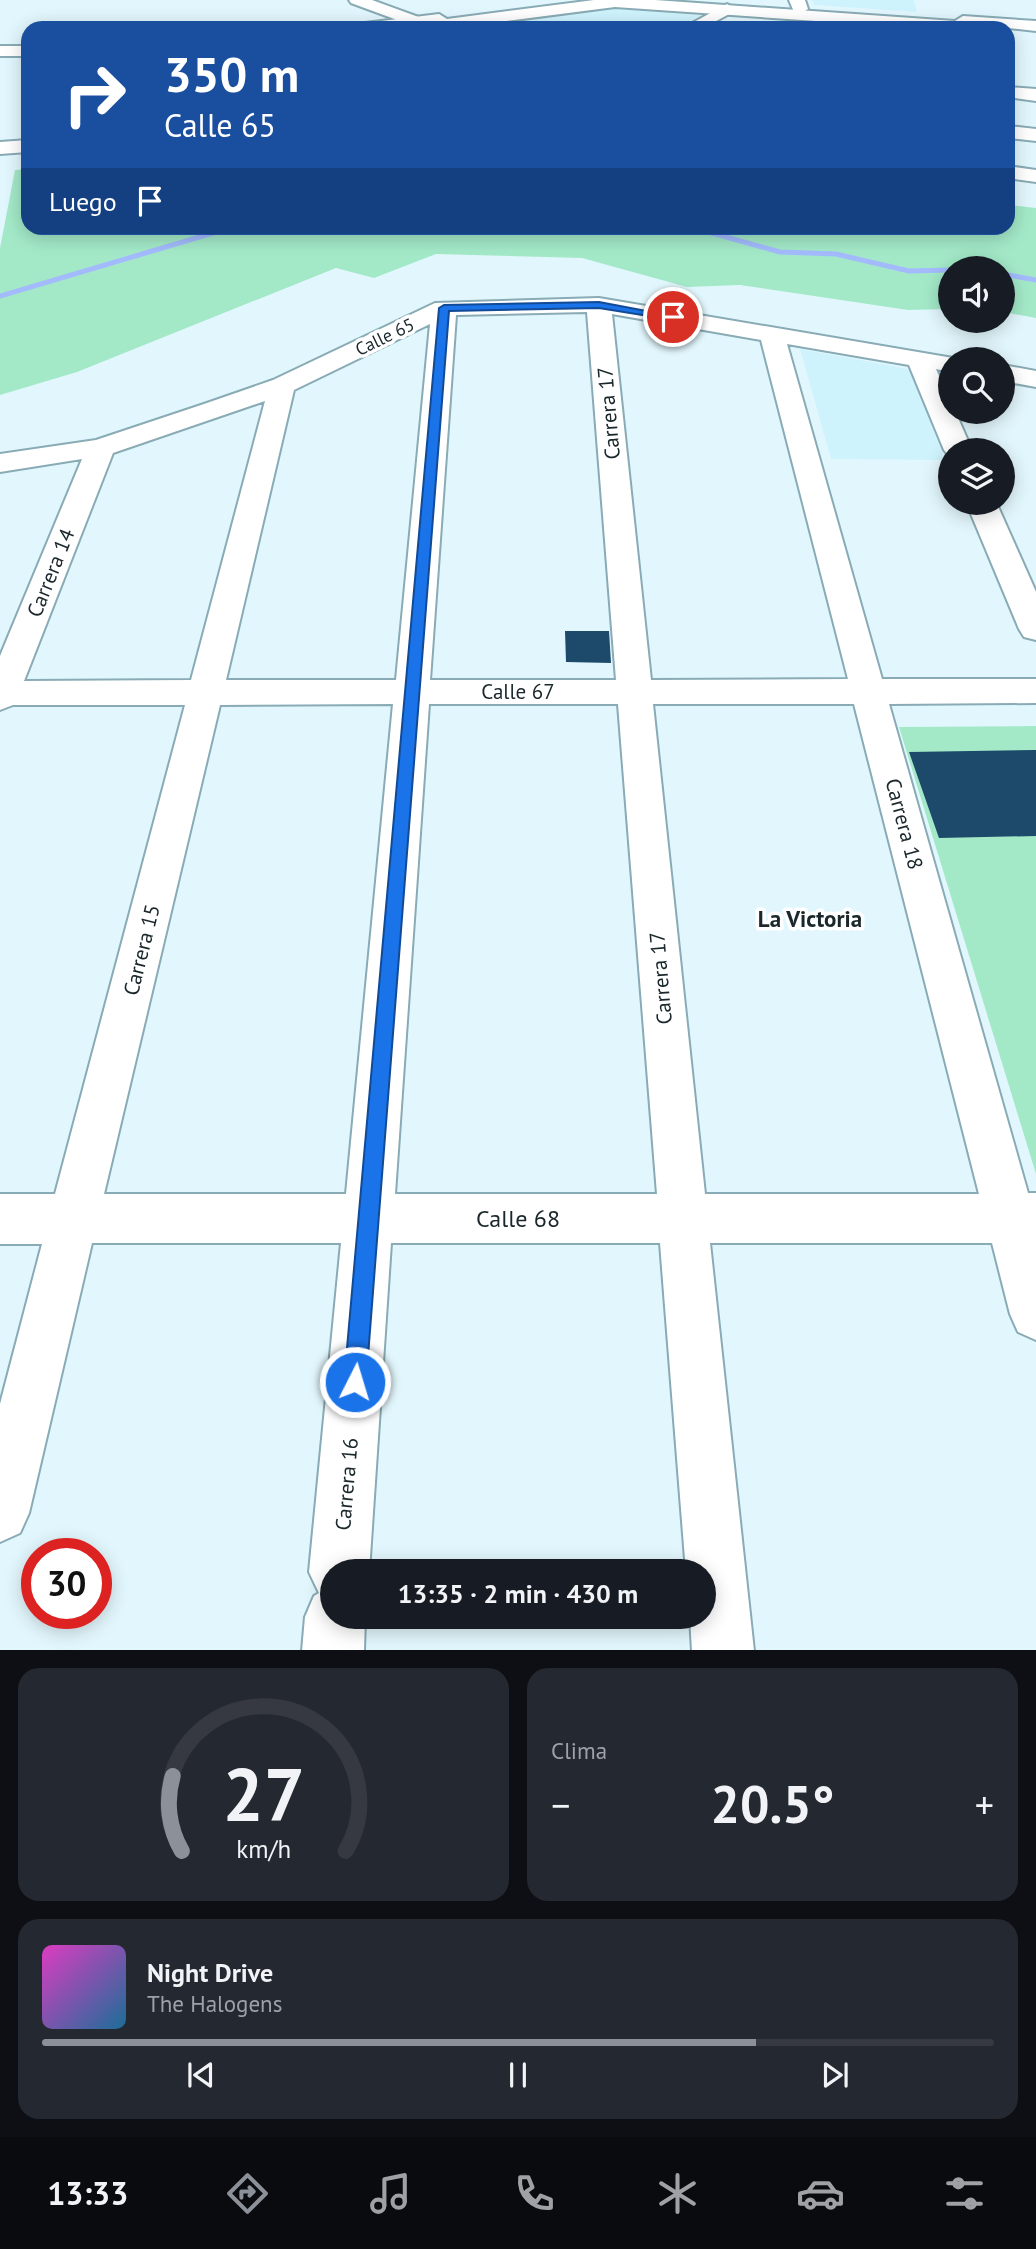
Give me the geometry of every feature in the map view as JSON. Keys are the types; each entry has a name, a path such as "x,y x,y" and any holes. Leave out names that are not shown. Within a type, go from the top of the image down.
{"street":[{"path":"357,0 418,21"},
{"path":"376,0 421,21"},
{"path":"446,21 579,0"},
{"path":"671,0 935,20"},
{"path":"453,21 606,3 798,5 935,20"},
{"path":"704,21 734,4"},
{"path":"386,21 391,12"},
{"path":"1015,27 1036,29"},
{"path":"1015,29 1036,29"},
{"path":"0,51 21,51"},
{"path":"0,58 21,59"},
{"path":"1015,93 1036,95"},
{"path":"1015,133 1036,135"},
{"path":"0,148 21,146"},
{"path":"1015,174 1036,176"},
{"name":"Calle 65","path":"0,463 101,448 282,386 444,308 599,305 938,362"},
{"name":"Carrera 17","path":"599,305 723,1650"},
{"name":"Carrera 16","path":"340,1559 444,308"},
{"name":"Carrera 18","path":"772,334 868,692 1023,1218 1036,1314"},
{"path":"919,359 953,438"},
{"path":"1015,375 1036,379"},
{"name":"Carrera 15","path":"0,1513 282,386"},
{"name":"Carrera 14","path":"1,695 101,448"},
{"path":"987,515 1036,629"},
{"name":"Calle 67","path":"1,695 1036,691"},
{"name":"Calle 68","path":"0,1219 1023,1218"},
{"path":"333,1650 334,1629"}],"shaded area":[{"path":"812,0 914,0 917,12 814,5"},
{"path":"622,7 702,15 690,21 516,21"},
{"path":"800,349 909,369 938,442 938,460 831,459"}],"green space":[{"path":"15,170 21,170 21,235 1015,235 1015,206 1036,208 1036,318 1015,314 1015,256 938,256 938,309 908,310 740,285 687,287 582,258 436,254 374,278 336,268 77,372 0,395 0,248"},
{"path":"1036,726 1036,1174 899,727"}],"building":[{"path":"565,631 609,631 611,663 566,662"},
{"path":"1036,750 1036,836 939,838 909,752"}],"waterway":[{"path":"0,296 206,235"},
{"path":"719,235 780,252 836,254 909,271 938,270"},
{"path":"1015,276 1036,280"}],"district":[{"name":"La Victoria","path":"810,919"}],"route":[{"path":"355,1382 444,308 599,305 673,317"}]}
